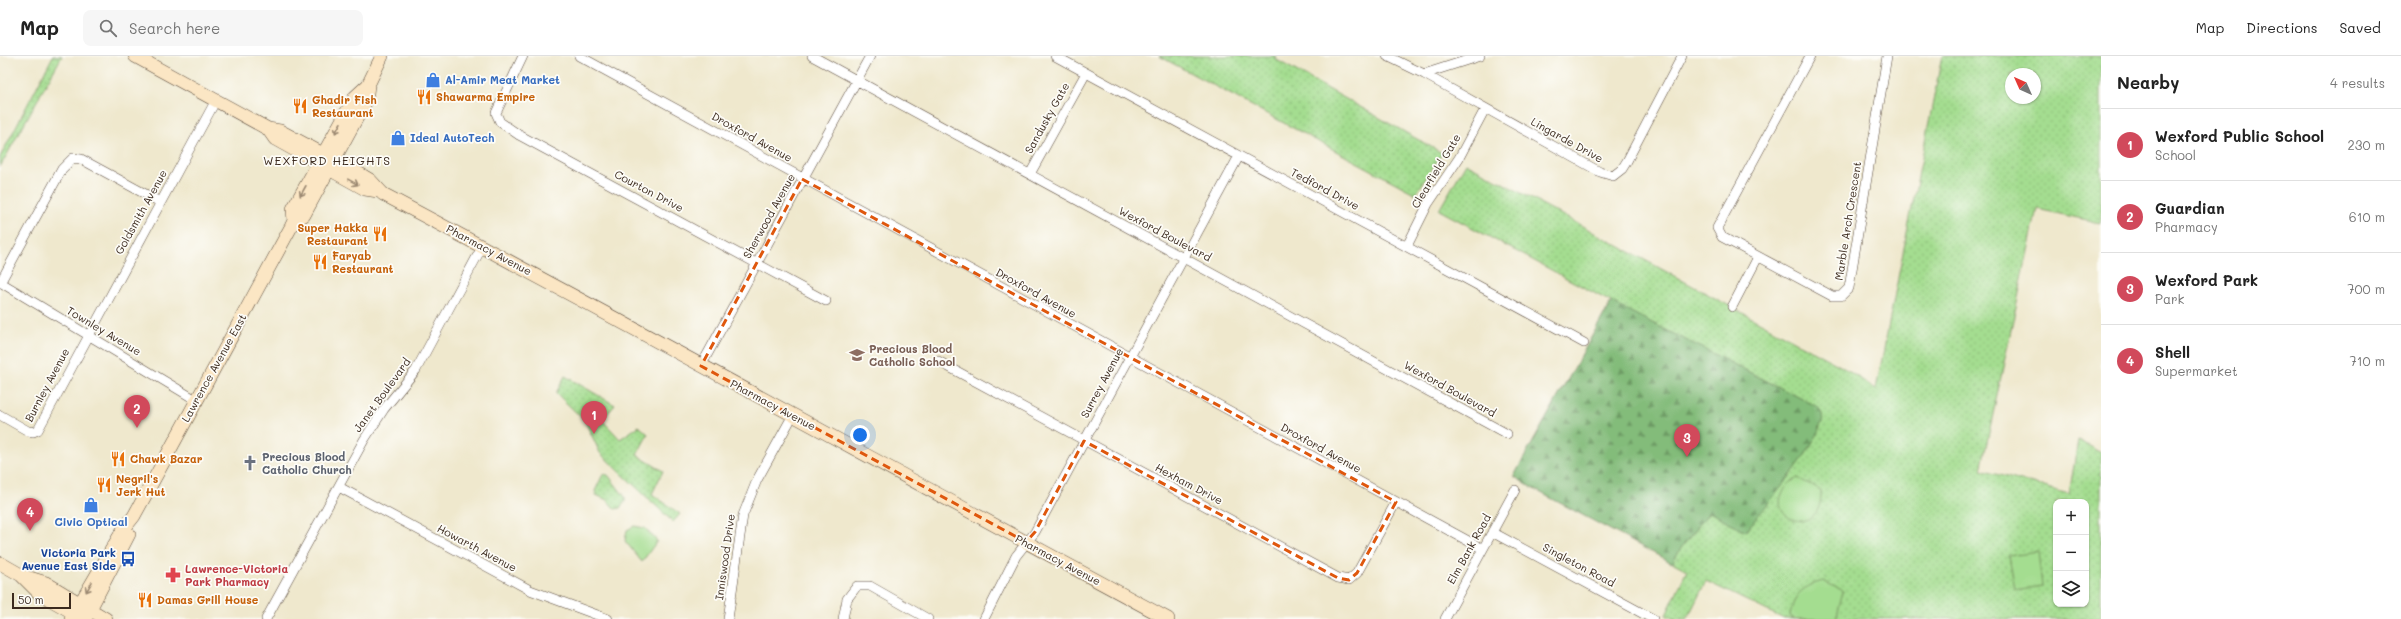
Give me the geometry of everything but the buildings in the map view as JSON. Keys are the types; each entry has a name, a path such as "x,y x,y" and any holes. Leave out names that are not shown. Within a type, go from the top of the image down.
{"street":[{"name":"Pharmacy Avenue","path":"135,56 268,129 280,131 365,189 378,191 607,312 702,366 1168,619"},
{"name":"Lawrence Avenue East","path":"80,614 129,535 134,516 294,221 304,215 355,97 368,85 382,56"},
{"name":"Courton Drive","path":"523,56 496,113 500,122 519,135 826,301"},
{"name":"Droxford Avenue","path":"579,56 1483,550"},
{"name":"Wexford Boulevard","path":"812,56 1507,434"},
{"name":"Sherwood Avenue","path":"702,366 870,56"},
{"name":"Tedford Drive","path":"1055,56 1584,343"},
{"name":"Lingarde Drive","path":"1388,56 1424,74 1600,172 1613,176 1622,169 1682,56"},
{"path":"1424,74 1480,56"},
{"name":"Marble Arch Crescent","path":"1810,56 1717,228 1722,236 1832,296 1841,296 1849,288 1888,56"},
{"name":"Sandusky Gate","path":"1030,174 1086,73"},
{"name":"Goldsmith Avenue","path":"87,335 216,100"},
{"name":"Clearfield Gate","path":"1407,246 1428,204 1459,158 1485,109"},
{"name":"Surrey Avenue","path":"984,619 1016,556 1035,532 1239,156"},
{"path":"0,283 62,169 73,158 82,159 160,202"},
{"name":"Janet Boulevard","path":"266,619 364,440 384,409 416,370 482,247"},
{"path":"1732,307 1758,257"},
{"name":"Townley Avenue","path":"0,283 196,400"},
{"name":"Burnley Avenue","path":"0,415 28,431 36,432 47,415 87,335"},
{"name":"Hexham Drive","path":"938,361 1338,578 1349,580 1357,573 1396,502"},
{"name":"Inniswood Drive","path":"728,619 743,515 757,480 793,415"},
{"name":"Howarth Avenue","path":"339,487 530,590 608,619"},
{"name":"Elm Bank Road","path":"1445,619 1515,490"},
{"name":"Singleton Road","path":"1492,532 1654,619"},
{"path":"0,562 21,576 39,593 80,614 106,619"},
{"path":"843,619 847,599 857,586 870,586 928,619"}],"highlighted area":[{"path":"802,179 1396,502 1357,573 1349,580 1338,578 1084,441 1035,532 1026,542 701,366"}],"green space":[{"path":"53,56 62,56 0,167 0,157"},
{"path":"1159,56 1276,56 1275,59 1442,153 1416,194"},
{"path":"1942,56 2101,56 2101,223 2037,209 1981,470 2069,494 2078,440 2101,453 2101,619 1784,619 1706,581 1687,619 1674,619 1666,615 1687,570 1532,488 1514,476 1611,302 1439,210 1466,163 1842,367 1876,389"},
{"path":"1611,302 1818,407 1821,411 1821,424 1808,451 1788,479 1746,531 1709,512 1685,543 1672,563 1532,488 1514,476"},
{"path":"565,376 615,405 602,420 620,439 639,426 648,434 637,455 663,471 652,494 680,514 673,522 600,453 585,421 556,393"},
{"path":"603,474 608,475 625,497 625,502 620,508 615,509 607,500 596,495 595,491"},
{"path":"1798,478 1821,491 1819,506 1814,515 1806,520 1797,520 1789,517 1782,511 1780,502 1786,487"},
{"path":"634,526 645,528 657,541 642,562 625,541 627,530"},
{"path":"2038,552 2042,586 2015,590 2009,556"},
{"path":"1823,581 1843,591 1836,619 1795,619 1790,616 1796,597 1800,592 1815,583"}],"place":[{"name":"Al-Amir Meat Market","path":"433,80"},
{"name":"Shawarma Empire","path":"424,97"},
{"name":"Ghadir Fish Restaurant","path":"300,106"},
{"name":"Ideal AutoTech","path":"398,138"},
{"name":"Super Hakka Restaurant","path":"380,234"},
{"name":"Faryab Restaurant","path":"320,262"},
{"name":"Precious Blood Catholic School","path":"857,355"},
{"name":"Guardian","path":"137,428"},
{"name":"Wexford Public School","path":"594,434"},
{"name":"Wexford Park","path":"1687,457"},
{"name":"Chawk Bazar","path":"118,459"},
{"name":"Precious Blood Catholic Church","path":"250,463"},
{"name":"Negril's Jerk Hut","path":"104,485"},
{"name":"Civic Optical","path":"91,505"},
{"name":"Shell","path":"30,531"},
{"name":"Victoria Park Avenue East Side","path":"128,559"},
{"name":"Lawrence-Victoria Park Pharmacy","path":"173,575"},
{"name":"Damas Grill House","path":"145,600"}],"district":[{"name":"WEXFORD HEIGHTS","path":"327,161"}]}
